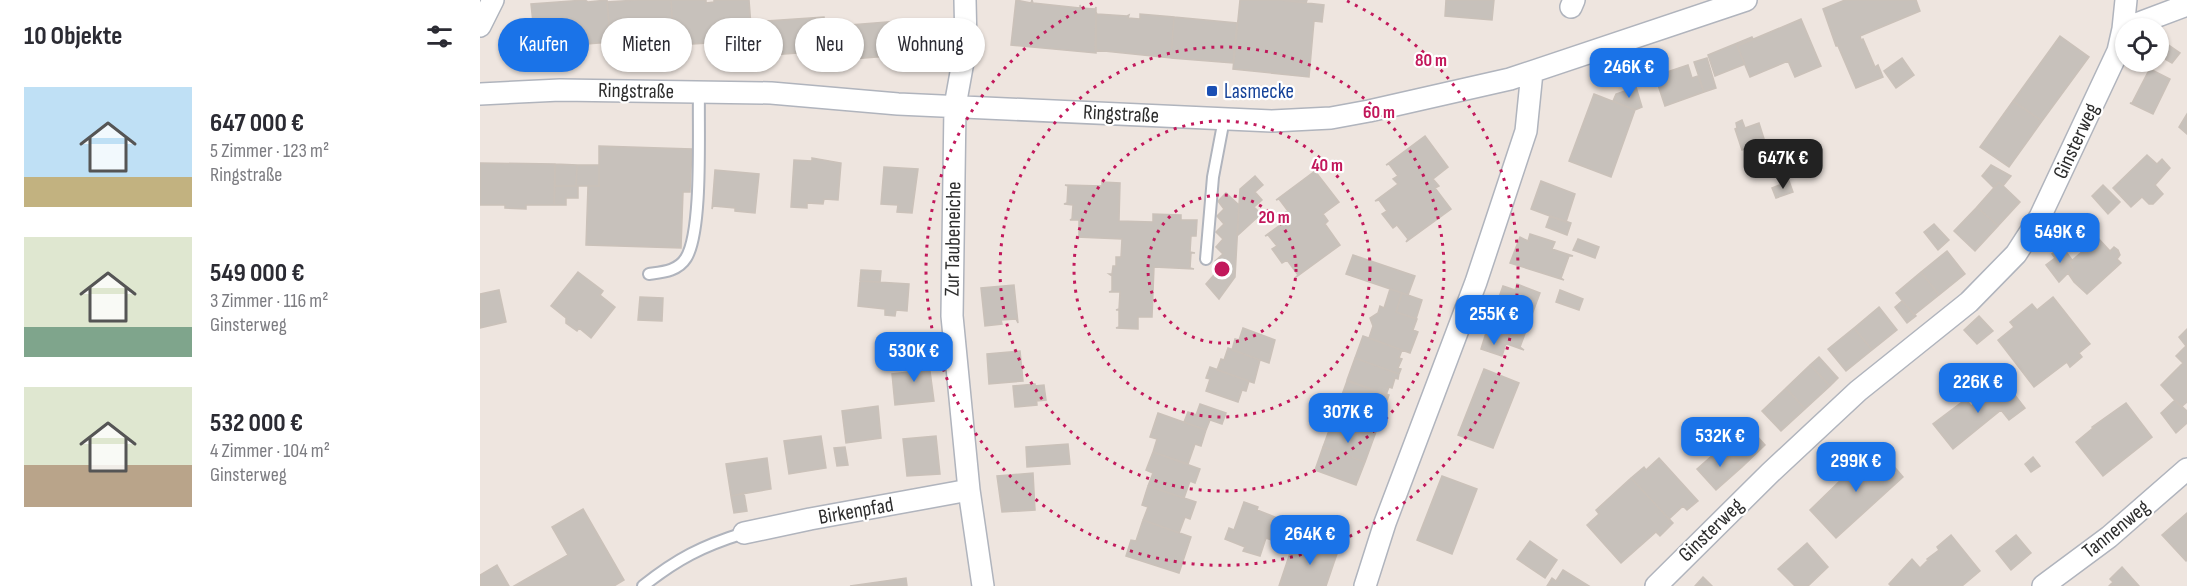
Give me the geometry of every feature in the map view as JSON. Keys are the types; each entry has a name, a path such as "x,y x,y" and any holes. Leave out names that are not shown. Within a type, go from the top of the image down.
{"street":[{"path":"480,26 493,0"},
{"name":"Zur Taubeneiche","path":"965,0 966,45 955,106 952,316 969,490 983,586"},
{"name":"Ringstraße","path":"480,94 560,90 771,93 898,104 1224,119 1272,121 1331,118 1416,101 1532,72 1746,0"},
{"name":"Ginsterweg","path":"2124,18 2126,0"},
{"path":"2152,18 2187,5"},
{"name":"Ginsterweg","path":"1656,586 1770,473 1858,391 1969,302 2016,255 2040,217 2115,57"},
{"path":"1365,586 1385,523 1476,282 1526,131 1532,72"},
{"name":"Tannenweg","path":"2043,586 2109,537 2187,469"},
{"name":"Birkenpfad","path":"744,533 969,490"}],"lane":[{"path":"649,274 672,270 685,259 693,240 696,218 699,92"},
{"path":"1206,259 1213,177 1224,119"},
{"path":"643,586 687,555 705,546 744,533"}],"building":[{"path":"607,0 609,18 601,18 601,43 589,44 589,18 532,18 531,4"},
{"path":"671,0 672,18 608,18 607,2"},
{"path":"671,0 706,0 706,3 714,2 714,0 749,0 750,18 704,18 704,43 692,44 692,18 672,18"},
{"path":"1016,0 1031,3 1032,0 1033,3 1080,8 1080,5 1081,8 1095,9 1096,7 1096,53 1011,45"},
{"path":"1240,0 1280,0 1324,5 1322,22 1314,21 1309,77 1233,69"},
{"path":"1280,0 1307,0 1306,3"},
{"path":"1446,0 1494,0 1492,20 1445,16"},
{"path":"1845,0 1916,0 1920,11 1860,36 1875,67 1878,65 1883,77 1856,88 1838,46 1836,46 1823,9"},
{"path":"1096,12 1097,14 1129,15 1128,18 1140,19 1140,14 1174,17 1171,58 1095,50"},
{"path":"1174,17 1237,23 1233,63 1171,58"},
{"path":"795,19 795,53 783,54 783,20"},
{"path":"1801,19 1821,66 1795,77 1788,61 1750,77 1737,46"},
{"path":"876,23 876,57 864,58 864,24"},
{"path":"2060,36 2089,57 2042,121 2013,101"},
{"path":"1752,37 1753,39 1737,46 1745,64 1715,76 1708,55"},
{"path":"2169,45 2180,53 2172,63 2169,61"},
{"path":"1707,58 1716,88 1704,92 1694,62"},
{"path":"1902,58 1914,75 1896,88 1884,71"},
{"path":"1688,65 1692,78 1698,76 1704,92 1665,106 1655,76"},
{"path":"2148,72 2156,72 2170,79 2153,114 2130,103"},
{"path":"1636,87 1642,107 1635,110 1613,101 1616,94"},
{"path":"1594,94 1635,110 1611,177 1569,161"},
{"path":"2013,101 2042,121 2009,167 1980,147"},
{"path":"2187,114 2187,134 2179,127"},
{"path":"1742,120 1745,128 1759,123 1765,142 1742,150 1735,129 1737,128 1736,123"},
{"path":"1425,136 1448,167 1433,179 1439,186 1435,188 1451,209 1406,242 1408,239 1397,225 1393,228 1382,214 1387,211 1379,200 1375,201 1398,184 1393,179 1398,176 1389,164 1386,165"},
{"path":"599,146 692,149 690,192 683,192 681,248 586,245 588,186 599,186"},
{"path":"2147,155 2157,164 2162,159 2170,168 2155,185 2163,194 2153,204 2149,204 2142,197 2131,207 2113,188"},
{"path":"812,158 841,163 838,200 824,199 823,204 807,203 807,208 791,207 794,160 812,161"},
{"path":"480,163 555,164 554,205 526,205 526,209 505,208 505,205 480,205"},
{"path":"555,164 577,165 576,186 555,186"},
{"path":"577,165 599,165 599,186 576,186"},
{"path":"1991,165 2011,176 2003,186 1999,182 1994,188 1982,176"},
{"path":"884,167 918,169 912,213 897,212 898,205 881,204"},
{"path":"715,170 759,174 755,213 735,211 735,208 713,206 712,209"},
{"path":"1315,171 1339,202 1323,214 1328,221 1325,224 1340,245 1295,278 1298,275 1287,260 1282,263 1272,249 1277,246 1268,235 1265,236 1287,220 1283,214 1288,211 1279,199 1276,200"},
{"path":"1255,176 1263,185 1255,192 1262,200 1254,207 1261,214 1237,236 1240,189"},
{"path":"1541,181 1575,194 1566,222 1531,209"},
{"path":"1789,181 1793,192 1776,198 1772,188"},
{"path":"1102,182 1120,183 1119,221 1153,222 1153,214 1181,215 1181,220 1197,220 1196,236 1191,236 1190,252 1195,253 1191,253 1190,268 1194,269 1154,267 1152,317 1138,317 1138,329 1116,328 1119,327 1119,310 1116,310 1119,309 1120,292 1109,292 1112,291 1112,276 1109,274 1112,274 1113,266 1116,266 1116,257 1121,257 1122,239 1076,237 1079,236 1079,220 1070,220 1073,205 1064,204 1067,203 1068,186 1065,185 1102,186"},
{"path":"1999,182 2020,202 1998,226 1977,207"},
{"path":"2103,185 2120,202 2108,214 2092,196"},
{"path":"555,186 578,186 578,198 566,198 566,205 554,205"},
{"path":"1226,193 1239,205 1235,277 1219,299 1206,284 1220,268 1215,261 1223,254 1216,247 1223,239 1216,232 1224,224 1217,216 1224,209 1218,201"},
{"path":"1977,207 1998,226 1975,251 1954,231"},
{"path":"1550,216 1571,223 1567,235 1546,227"},
{"path":"1934,224 1949,240 1938,250 1924,232"},
{"path":"1530,234 1555,242 1552,249 1573,256 1569,256 1561,278 1564,280 1510,263 1520,237 1528,241"},
{"path":"2098,238 2110,251 2114,247 2118,250 2120,255 2117,259 2121,263 2087,294 2068,273 2073,268 2069,263"},
{"path":"1578,239 1599,247 1595,258 1573,250"},
{"path":"2062,246 2072,260 2069,263 2073,268 2059,282 2046,265 2055,258 2052,254"},
{"path":"1947,251 1965,274 1939,295 1921,272"},
{"path":"1353,255 1415,276 1408,295 1346,274"},
{"path":"861,270 881,271 880,282 860,281"},
{"path":"578,272 603,291 600,295 615,307 591,338 579,328 577,331 566,323 566,318 551,306"},
{"path":"1921,272 1939,295 1914,315 1896,293"},
{"path":"860,281 909,284 907,311 896,310 895,316 885,315 885,309 858,306"},
{"path":"1517,284 1540,293 1520,347 1524,350 1485,336 1503,286 1515,290"},
{"path":"1014,285 1018,323 1016,319 1001,320 1002,324 985,326 981,288"},
{"path":"1390,289 1402,293 1396,312 1417,319 1413,330 1418,332 1410,353 1369,338 1373,326 1370,318 1378,313 1380,306 1384,308"},
{"path":"499,290 506,322 480,328 480,294"},
{"path":"1560,290 1583,299 1579,310 1556,302"},
{"path":"1402,293 1422,300 1416,319 1396,312"},
{"path":"640,297 663,298 662,321 638,320"},
{"path":"2053,297 2090,344 2079,353 2082,357 2070,367 2067,362 2034,387 1998,340 2014,327 2010,322 2032,304 2037,310"},
{"path":"1902,301 1916,316 1907,323 1895,307"},
{"path":"1879,307 1897,330 1872,350 1854,328"},
{"path":"1979,316 1993,331 1977,344 1964,330"},
{"path":"1243,328 1275,340 1269,363 1232,350 1235,339 1239,340"},
{"path":"1854,328 1872,350 1846,371 1828,349"},
{"path":"2187,329 2187,402 2181,407 2161,385 2183,363 2176,356 2186,346 2179,337"},
{"path":"1363,336 1402,350 1399,358 1402,359 1398,368 1401,369 1399,374 1355,358"},
{"path":"1485,336 1506,343 1502,356 1481,349"},
{"path":"892,338 921,340 922,357 893,359"},
{"path":"1228,348 1260,360 1254,383 1217,370"},
{"path":"1020,351 1023,381 989,384 987,354"},
{"path":"928,356 934,401 895,405 892,374 909,372 907,358"},
{"path":"1819,357 1838,378 1830,386 1810,365"},
{"path":"1355,358 1399,374 1386,395 1347,380"},
{"path":"1810,365 1830,386 1805,409 1786,388"},
{"path":"1210,367 1249,381 1246,391 1242,390 1238,402 1206,391 1210,379 1206,378"},
{"path":"1484,369 1519,383 1493,448 1458,435"},
{"path":"1347,381 1389,395 1381,418 1339,403"},
{"path":"1996,381 1999,385 2004,381 2025,408 2009,420 2001,410 1953,449 1933,424 1966,399 1971,406 1990,391 1988,388"},
{"path":"1035,384 1037,405 1015,407 1013,386"},
{"path":"1044,385 1046,400 1037,401 1035,386"},
{"path":"1786,388 1805,409 1781,431 1762,411"},
{"path":"2175,400 2187,411 2187,423 2176,433 2161,413"},
{"path":"1339,403 1381,418 1373,440 1331,425"},
{"path":"2126,403 2152,437 2103,476 2076,442 2092,427"},
{"path":"1200,404 1226,413 1222,424 1196,415"},
{"path":"878,406 881,438 846,443 842,411"},
{"path":"1188,412 1210,420 1206,430 1184,422"},
{"path":"1158,413 1206,430 1201,446 1195,444 1188,464 1153,452 1157,439 1150,437"},
{"path":"1746,424 1765,445 1742,467 1723,446"},
{"path":"1331,425 1373,440 1365,462 1323,447"},
{"path":"821,436 826,468 789,474 784,441"},
{"path":"936,436 940,474 907,476 903,439"},
{"path":"1068,444 1070,464 1027,467 1026,447"},
{"path":"1723,446 1742,467 1716,490 1697,469"},
{"path":"845,447 848,465 837,466 834,448"},
{"path":"1323,447 1365,462 1356,485 1315,470"},
{"path":"1878,448 1903,477 1836,538 1810,510"},
{"path":"1153,452 1200,469 1195,483 1190,481 1184,498 1148,486 1153,473 1146,470"},
{"path":"2033,457 2040,466 2031,472 2025,464"},
{"path":"767,458 771,489 731,496 726,464"},
{"path":"1659,458 1698,501 1687,510 1683,506 1669,519 1631,478 1644,467 1646,470"},
{"path":"1033,473 1035,510 1002,512 997,476"},
{"path":"1442,476 1477,489 1452,554 1417,540"},
{"path":"1631,478 1673,523 1660,536 1656,532 1621,563 1587,525 1599,514 1596,510"},
{"path":"1148,486 1196,502 1190,519 1185,517 1179,533 1143,520 1148,507 1142,505"},
{"path":"744,493 747,511 734,513 731,496"},
{"path":"1244,502 1285,521 1277,542 1266,538 1260,556 1243,551 1245,547 1225,539 1229,528 1234,530"},
{"path":"583,509 624,580 614,586 514,586 568,555 552,527"},
{"path":"2187,513 2187,559 2186,561 2162,535"},
{"path":"1143,520 1191,537 1179,573 1126,556 1131,540 1136,541"},
{"path":"1285,521 1297,525 1289,546 1277,542"},
{"path":"1297,525 1308,529 1301,550 1289,546"},
{"path":"1308,529 1321,533 1313,554 1301,550"},
{"path":"1951,535 1980,571 1962,586 1891,586 1889,584 1912,559 1920,568 1939,550 1937,547"},
{"path":"2016,535 2031,553 2011,570 1996,551"},
{"path":"1319,538 1340,545 1326,586 1279,586 1292,547 1313,554"},
{"path":"1530,541 1557,560 1545,578 1517,559"},
{"path":"1807,543 1828,567 1808,586 1795,586 1778,569"},
{"path":"497,565 509,586 480,586 480,575"},
{"path":"2122,567 2139,586 2109,586 2113,582 2110,579"},
{"path":"1563,570 1589,586 1547,586 1552,578 1556,581"},
{"path":"1703,577 1712,586 1695,586"},
{"path":"906,578 907,586 850,586"}],"place":[{"name":"Lasmecke","path":"1212,91"}]}
